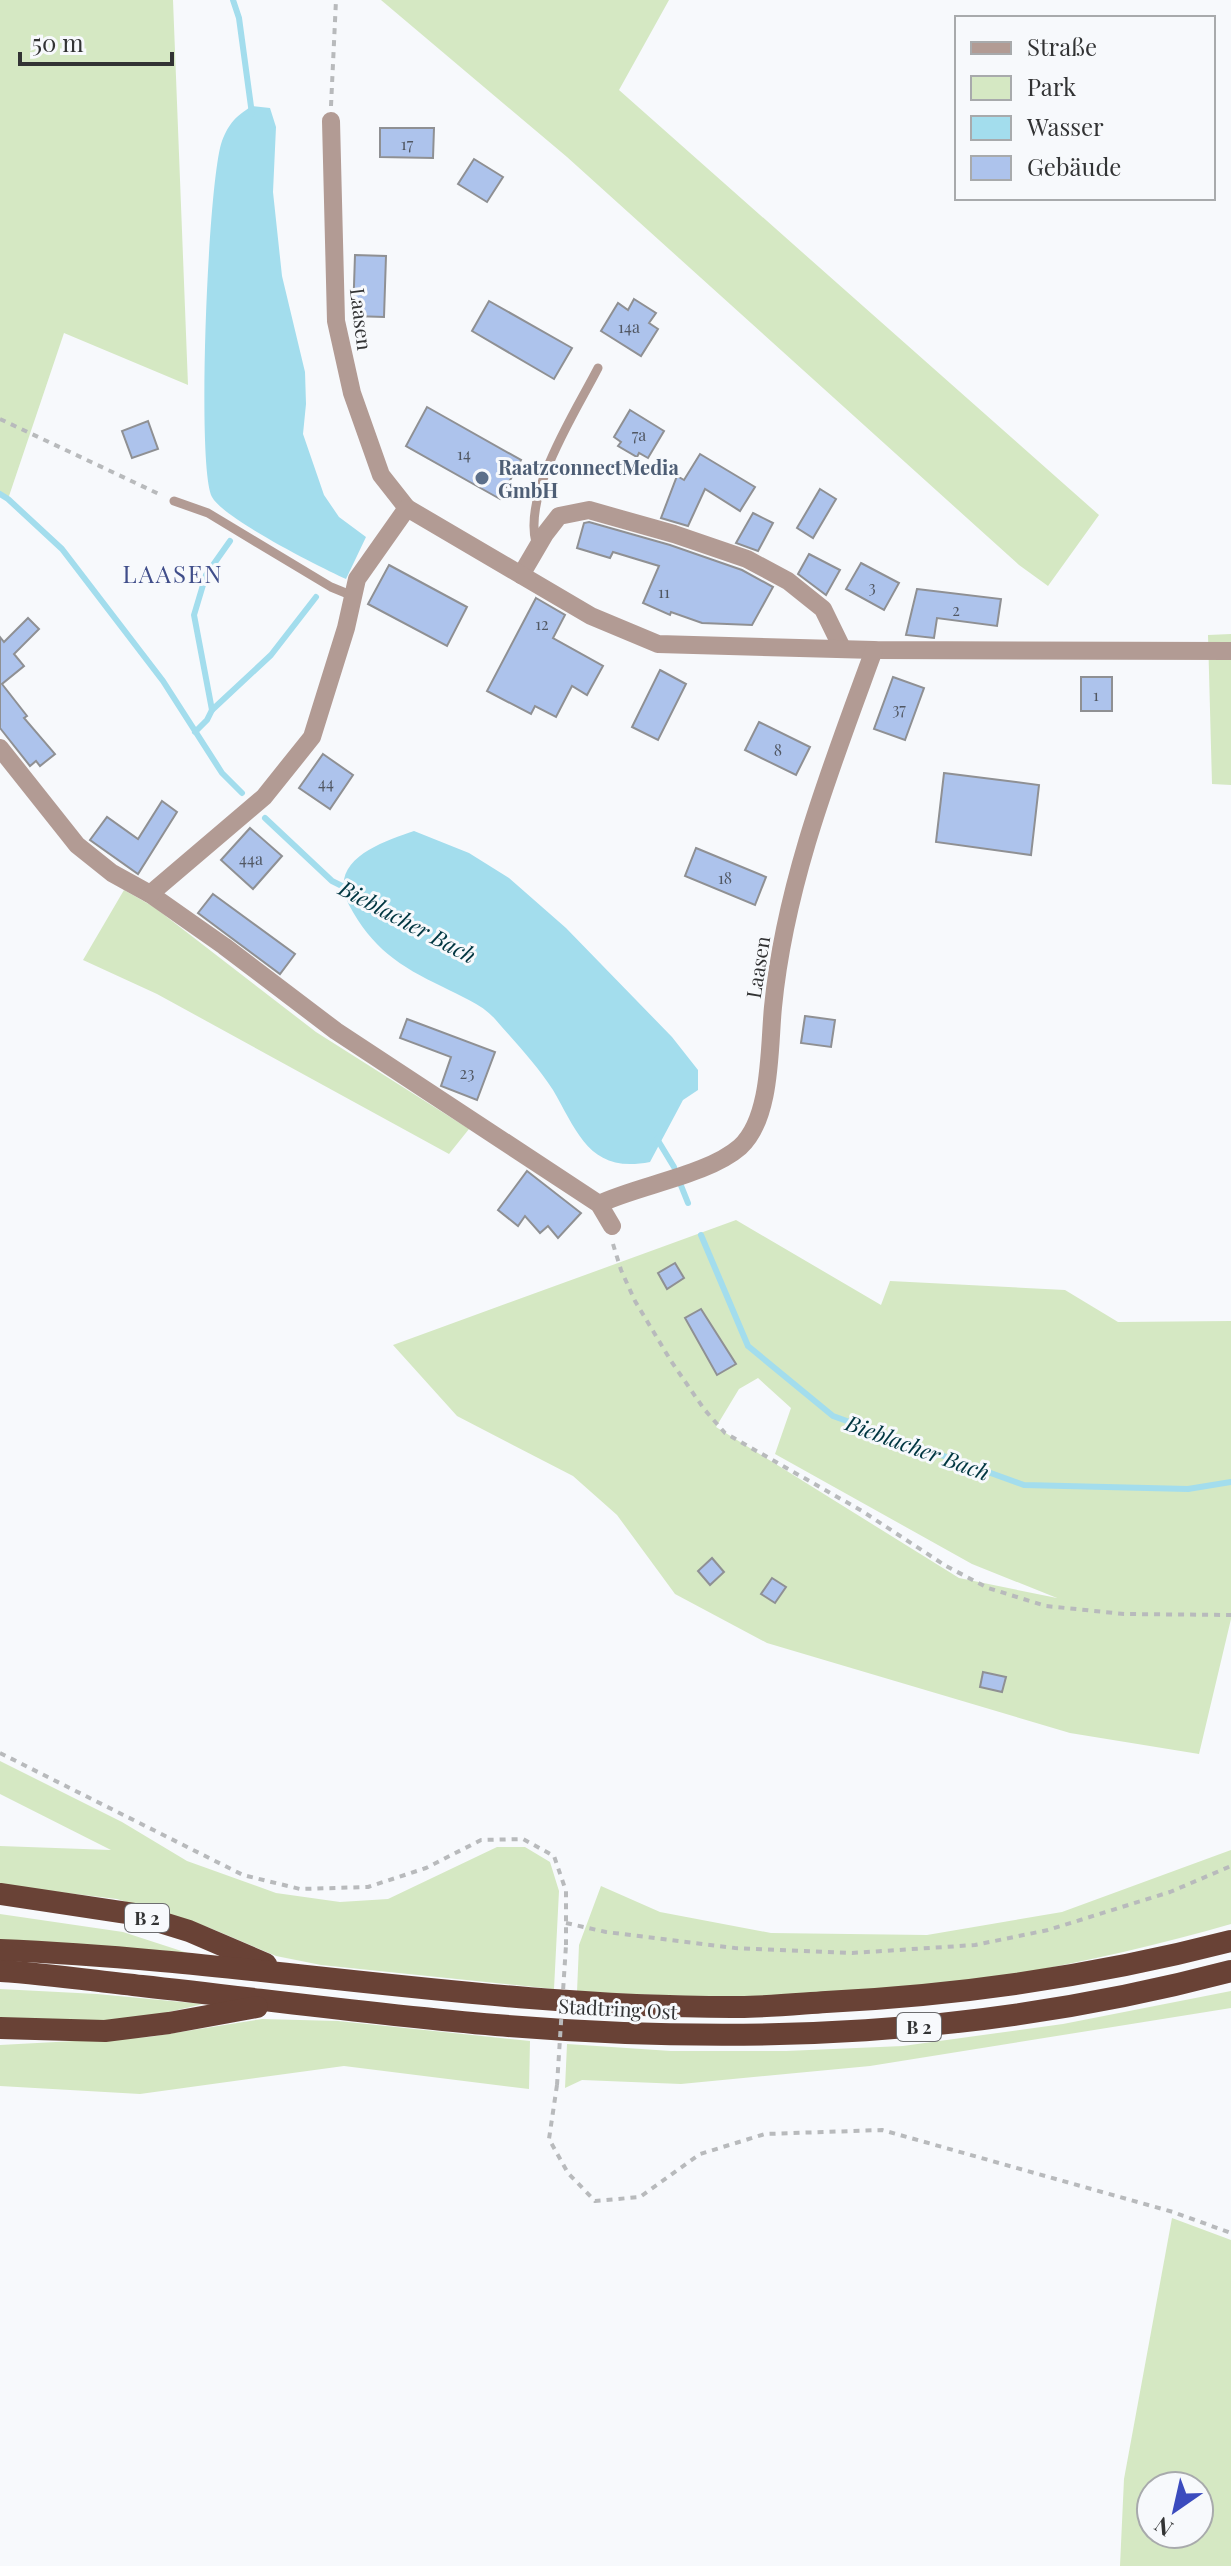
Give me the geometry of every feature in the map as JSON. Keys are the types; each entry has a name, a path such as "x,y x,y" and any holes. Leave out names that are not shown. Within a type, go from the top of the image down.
{"highway":[{"name":"B 2","path":"0,1894 134,1914 189,1931 285,1972"},
{"name":"Stadtring Ost","path":"0,1950 285,1972 496,1995 604,2003 739,2007 938,1995 1076,1976 1231,1941"},
{"name":"Stadtring Ost","path":"0,1971 494,2024 723,2037 832,2034 952,2024 1067,2007 1170,1987 1231,1971"},
{"name":"B 2","path":"0,2028 105,2031 284,2002"}],"street":[{"name":"Laasen","path":"331,121 336,321 352,393 381,475 407,508 591,616 658,644 874,650 1231,651"},
{"path":"150,894 264,797 312,737 357,579 407,508"},
{"path":"521,575 559,516 589,510 747,559 788,581 823,609 842,648"},
{"name":"Laasen","path":"599,1204 720,1159 740,1147 752,1130 763,1098 777,978 800,871 826,782 874,650"},
{"path":"0,748 77,845 112,873 150,894 224,946 336,1031 599,1204 612,1226"}],"lane":[{"path":"537,547 535,510 541,488 556,450 598,368"},
{"path":"174,501 208,513 331,587 353,596"}],"path":[{"path":"331,121 336,0"},
{"path":"0,419 174,501"},
{"path":"612,1226 621,1270 635,1301 671,1361 704,1409 725,1433 988,1588 1046,1606 1124,1614 1231,1615"},
{"path":"0,1753 243,1875 300,1889 368,1887 426,1868 481,1840 523,1839 554,1856 566,1891 566,1945 557,2085 549,2139 568,2173 595,2201 640,2197 700,2154 765,2134 882,2130 1173,2212 1231,2233"},
{"path":"566,1923 606,1932 735,1948 852,1953 975,1945 1048,1930 1170,1892 1231,1866"}],"green space":[{"path":"0,0 173,0 188,385 64,333 8,499 0,495"},
{"path":"381,0 669,0 619,90 1099,515 1048,586 1019,565 567,157"},
{"path":"1231,634 1231,785 1212,784 1208,635"},
{"path":"124,890 154,907 316,1032 469,1129 449,1154 157,994 83,960"},
{"path":"736,1220 881,1305 890,1281 1065,1290 1118,1322 1231,1321 1231,1619 1199,1754 1070,1733 767,1643 675,1594 617,1515 573,1476 457,1416 393,1345","holes":["758,1378 791,1408 775,1454 972,1564 1057,1598 959,1578 716,1427 739,1389"]},
{"path":"0,1761 122,1822 187,1861 276,1893 340,1902 388,1899 497,1847 525,1847 550,1862 559,1891 554,1989 321,1965 276,1956 210,1928 117,1899 0,1885 0,1846 111,1850 0,1794"},
{"path":"1231,1850 1231,1924 1120,1953 1006,1976 834,1996 752,1998 577,1992 579,1945 601,1886 660,1912 771,1933 927,1935 1062,1912"},
{"path":"0,1914 123,1932 203,1958 0,1941"},
{"path":"0,1989 203,2004 127,2022 0,2018"},
{"path":"1231,1991 1231,2008 870,2066 681,2084 582,2080 565,2088 567,2044 671,2051 786,2051 903,2046 1063,2024"},
{"path":"262,2019 338,2021 530,2041 529,2089 344,2066 140,2094 0,2086 0,2045 149,2037"},
{"path":"1172,2218 1231,2240 1231,2566 1120,2566 1124,2479"}],"water":[{"path":"252,106 270,108 276,127 273,192 282,276 305,372 303,434 324,495 339,517 366,537 346,579 274,542 234,517 212,497 207,475 204,381 208,262 217,166 227,129"},
{"path":"414,831 469,853 509,878 566,928 672,1037 698,1070 698,1090 683,1100 650,1162 613,1162 588,1147 540,1071 490,1014 400,963 367,933 349,905 344,889 345,876 351,865 373,847"}],"building":[{"path":"380,128 434,128 433,158 380,157"},
{"path":"474,159 503,177 487,202 458,184"},
{"path":"355,255 386,256 384,317 353,316"},
{"path":"634,299 656,313 649,323 658,329 641,356 601,331 618,303 628,310"},
{"path":"489,301 572,348 554,379 472,331"},
{"path":"427,407 521,460 500,499 406,446"},
{"path":"630,410 664,431 648,458 639,453 637,457 618,446 621,442 614,437"},
{"path":"148,421 158,449 132,458 122,431"},
{"path":"700,454 755,487 740,511 705,489 688,526 661,518 677,476 684,480"},
{"path":"820,489 836,499 813,538 797,528"},
{"path":"753,513 773,523 758,551 736,543"},
{"path":"584,523 742,570 773,587 752,625 702,623 671,612 670,615 643,603 659,566 613,552 610,558 577,548"},
{"path":"809,554 840,570 826,595 798,574"},
{"path":"861,563 899,583 884,610 846,589"},
{"path":"389,565 467,607 447,646 368,604"},
{"path":"917,589 1001,599 997,626 937,618 934,638 906,635"},
{"path":"536,598 565,615 553,638 603,666 587,695 572,686 556,717 535,706 531,714 487,691"},
{"path":"28,618 39,629 14,654 24,666 2,684 27,716 24,718 55,754 40,766 36,761 30,766 0,728 0,637 4,642"},
{"path":"660,670 686,684 658,740 632,727"},
{"path":"893,677 924,688 905,740 874,729"},
{"path":"1081,677 1112,677 1112,711 1081,711"},
{"path":"759,722 810,747 796,775 745,750"},
{"path":"323,754 353,775 330,809 299,788"},
{"path":"944,773 1039,785 1031,855 936,842"},
{"path":"162,801 177,812 138,874 90,840 107,817 138,839"},
{"path":"250,828 282,856 253,889 221,860"},
{"path":"696,848 766,877 755,905 685,876"},
{"path":"213,894 295,954 280,974 198,913"},
{"path":"805,1016 835,1020 831,1047 801,1043"},
{"path":"407,1019 495,1052 477,1100 441,1086 451,1057 400,1038"},
{"path":"527,1171 581,1213 558,1238 548,1226 540,1233 525,1216 518,1226 498,1210"},
{"path":"675,1263 684,1278 667,1289 658,1273"},
{"path":"701,1309 736,1364 717,1375 685,1318"},
{"path":"712,1558 724,1572 710,1585 698,1571"},
{"path":"772,1578 786,1587 775,1603 761,1594"},
{"path":"983,1672 1006,1677 1002,1692 980,1687"}],"waterway":[{"path":"233,0 239,18 252,114"},
{"name":"Bieblacher Bach","path":"0,494 62,549 163,681 222,773 242,793"},
{"path":"195,732 212,710 194,615 206,575 230,541"},
{"path":"212,710 271,655 316,597"},
{"name":"Bieblacher Bach","path":"265,818 332,881 350,890"},
{"name":"Bieblacher Bach","path":"657,1139 674,1167"},
{"name":"Bieblacher Bach","path":"680,1183 688,1203"},
{"name":"Bieblacher Bach","path":"701,1235 748,1346 833,1416 1024,1485 1188,1489 1231,1482"}],"place":[{"name":"RaatzconnectMedia GmbH","path":"482,478"}],"district":[{"name":"LAASEN","path":"173,573"}]}
